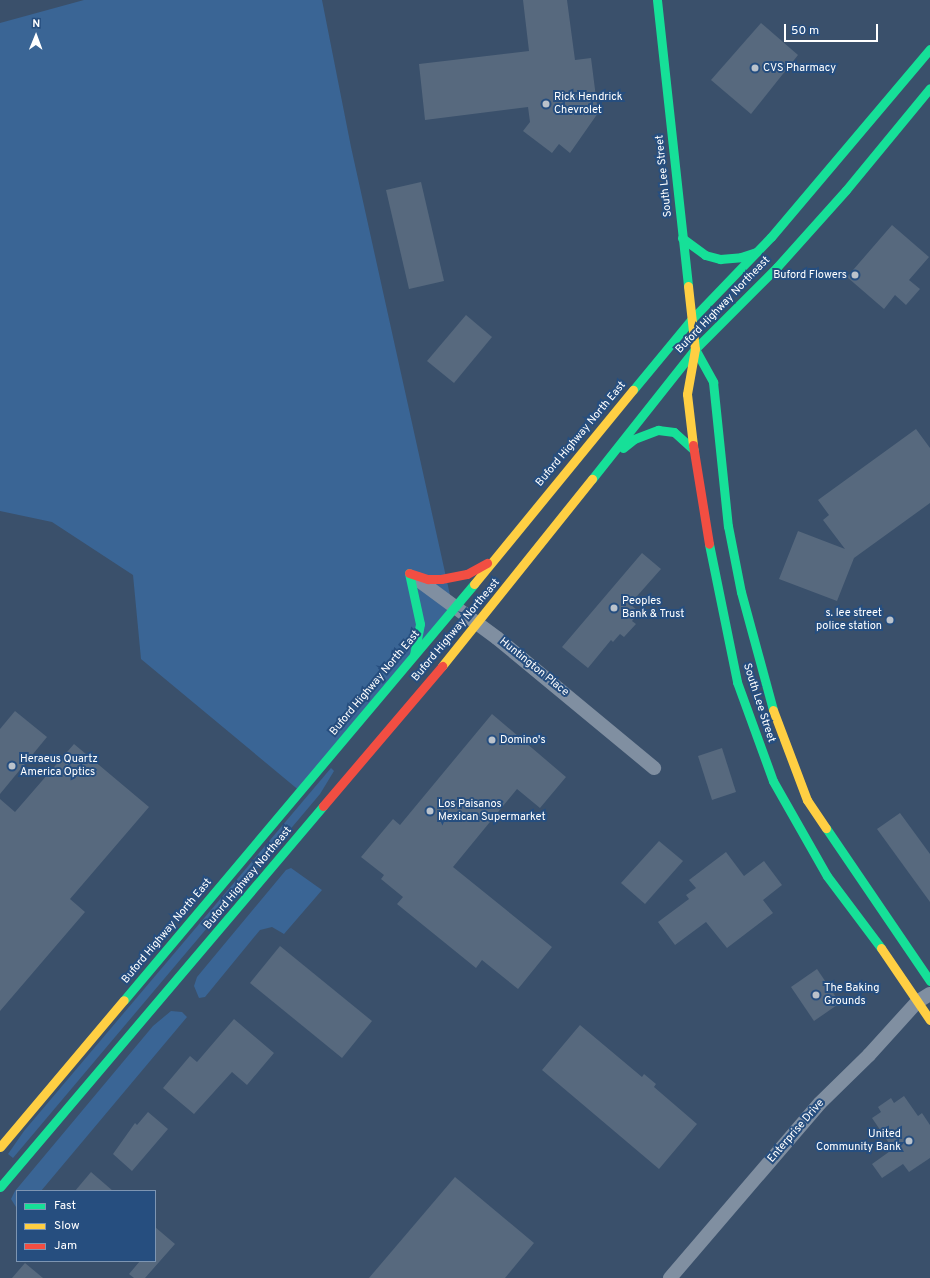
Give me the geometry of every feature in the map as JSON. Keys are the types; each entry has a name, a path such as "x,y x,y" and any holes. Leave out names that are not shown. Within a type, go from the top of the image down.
{"main road":[{"name":"South Lee Street","path":"657,0 690,320 695,349 713,382 728,526 741,592 778,731 807,800 930,981"},
{"name":"Buford Highway North East","path":"0,1147 413,656 690,320 771,237 930,49"},
{"name":"Buford Highway Northeast","path":"0,1187 246,900 478,623 605,465 695,349 777,267 846,190 930,88"},
{"path":"682,238 705,255 720,259 741,257 756,252"},
{"name":"South Lee Street","path":"695,349 687,394 694,450 712,569 737,682 773,781 827,876 862,920 930,1020"},
{"path":"605,465 634,438 658,430 674,432 694,450"},
{"path":"413,656 420,624 409,573 428,579 441,579 467,574 492,561"}],"street":[{"name":"Huntington Place","path":"409,573 478,623 603,724 654,768"},
{"name":"Enterprise Drive","path":"670,1278 820,1103 869,1055 917,1002 930,994"}],"shaded area":[{"path":"84,0 322,0 351,147 454,613 301,792 141,659 133,575 52,522 0,511 0,23"},
{"path":"331,768 334,771 320,794 13,1158 8,1154 24,1131"},
{"path":"291,868 322,890 284,934 272,927 260,930 205,997 199,998 194,986 197,977 286,870"},
{"path":"171,1011 182,1012 187,1017 42,1190 16,1190 16,1207 11,1199 15,1191 153,1026"}],"building":[{"path":"523,0 567,0 575,60 591,58 598,113 570,153 559,144 552,153 523,131 530,122 528,107 425,120 419,64 529,51"},
{"name":"CVS Pharmacy","path":"761,23 798,55 751,114 711,80"},
{"path":"421,182 444,281 409,289 386,190"},
{"path":"892,225 929,257 909,280 920,289 906,305 895,295 884,309 847,277"},
{"path":"466,315 492,337 454,383 427,361"},
{"path":"916,429 930,448 930,503 854,558 837,601 779,579 798,531 845,549 823,520 829,515 818,500"},
{"name":"Peoples Bank & Trust","path":"642,553 661,569 630,604 639,612 632,621 636,624 624,637 620,634 613,642 611,640 588,668 562,647"},
{"name":"Heraeus Quartz America Optics","path":"15,711 47,737 0,794 0,729"},
{"path":"492,714 566,777 540,808 517,789 453,867 552,947 518,989 482,960 476,968 397,904 403,897 381,879 384,875 361,857 393,819 400,825"},
{"path":"74,744 149,807 70,899 85,912 0,1011 0,799 15,812"},
{"path":"722,748 736,792 712,800 698,756"},
{"path":"900,813 930,854 930,902 877,829"},
{"path":"659,841 683,861 645,904 621,883"},
{"path":"726,852 744,876 764,861 782,885 763,900 773,913 727,948 706,922 675,945 658,922 689,899 686,895 696,888 689,880"},
{"path":"280,946 372,1021 342,1058 250,983"},
{"name":"The Baking Grounds","path":"817,969 840,1003 814,1021 791,987"},
{"path":"234,1019 274,1053 247,1085 232,1072 194,1114 163,1088 190,1056 197,1062"},
{"path":"580,1025 642,1077 644,1074 656,1084 654,1087 697,1124 659,1169 542,1070"},
{"name":"United Community Bank","path":"904,1096 918,1116 922,1113 930,1125 930,1158 909,1172 903,1164 882,1178 872,1164 893,1149 872,1118 881,1112 878,1107 891,1098 894,1103"},
{"path":"148,1112 168,1129 132,1171 113,1154 135,1123 137,1125"},
{"path":"91,1172 112,1190 76,1190"},
{"path":"455,1177 534,1243 505,1278 369,1278"},
{"path":"156,1228 175,1244 145,1278 134,1278 129,1274 139,1262 156,1262"},
{"path":"25,1263 43,1278 12,1278"}],"traffic: fast":[{"path":"657,0 688,286"},
{"path":"633,390 691,320 771,237 930,49"},
{"path":"592,479 695,349 777,267 846,190 930,88"},
{"path":"682,238 705,255 720,259 741,257 756,252"},
{"path":"695,349 713,382 728,526 741,592 773,710"},
{"path":"623,448 634,439 658,430 674,432 694,450"},
{"path":"709,544 737,682 773,781 827,876 881,948"},
{"path":"409,573 420,624 414,654"},
{"path":"124,1000 474,584"},
{"path":"0,1187 323,806"},
{"path":"826,828 930,981"}],"traffic: slow":[{"path":"688,286 695,349 687,394 693,445"},
{"path":"474,584 633,390"},
{"path":"442,666 592,479"},
{"path":"773,710 807,800 826,828"},
{"path":"881,948 930,1020"},
{"path":"0,1147 124,1000"}],"traffic: jam":[{"path":"693,445 709,544"},
{"path":"409,573 428,579 441,579 467,574 487,563"},
{"path":"323,806 442,666"}],"place":[{"name":"CVS Pharmacy","path":"755,68"},
{"name":"Rick Hendrick Chevrolet","path":"546,104"},
{"name":"Buford Flowers","path":"855,275"},
{"name":"Peoples Bank & Trust","path":"614,608"},
{"name":"s. lee street police station","path":"890,620"},
{"name":"Domino's","path":"492,740"},
{"name":"Heraeus Quartz America Optics","path":"12,766"},
{"name":"Los Paisanos Mexican Supermarket","path":"430,811"},
{"name":"The Baking Grounds","path":"816,995"},
{"name":"United Community Bank","path":"909,1141"}]}
